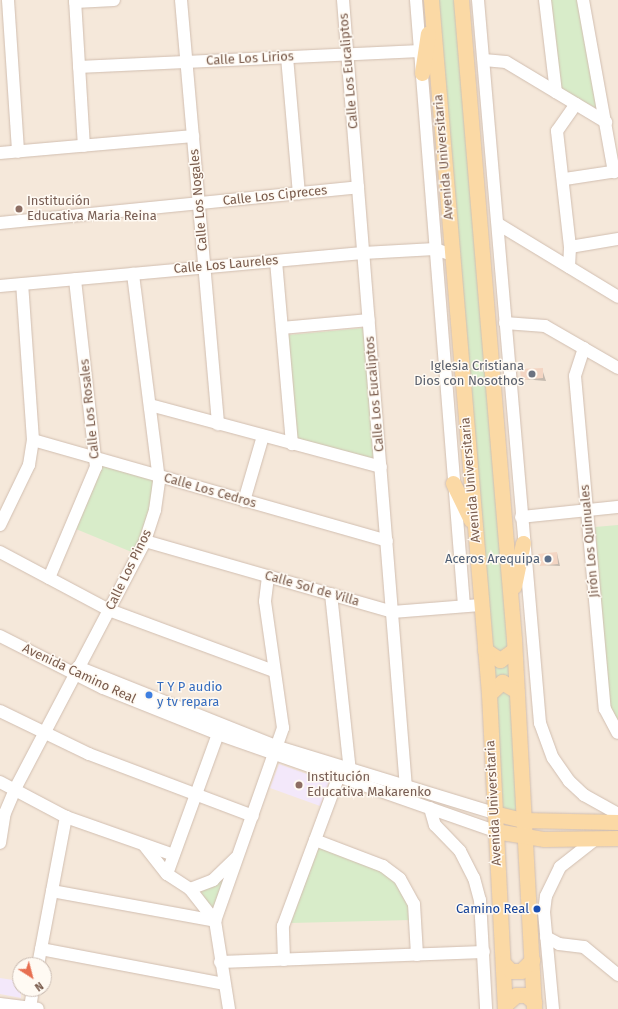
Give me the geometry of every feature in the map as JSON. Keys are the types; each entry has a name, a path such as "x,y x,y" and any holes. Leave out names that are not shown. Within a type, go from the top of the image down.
{"main road":[{"path":"461,0 511,602 534,1005"},
{"path":"422,73 431,4"},
{"name":"Avenida Universitaria","path":"431,4 489,694 505,1007"},
{"path":"453,483 475,530"},
{"path":"511,602 523,544"},
{"path":"485,650 500,660 514,650"},
{"path":"489,694 502,682 517,691"},
{"name":"Avenida Camino Real","path":"494,813 523,820 618,822"},
{"name":"Avenida Camino Real","path":"495,831 524,837 618,838"},
{"path":"503,964 511,970 521,971 532,960"},
{"path":"505,1007 511,997 521,994 534,1005"}],"street":[{"path":"8,0 18,152"},
{"path":"84,146 75,1 114,0"},
{"name":"Calle Los Nogales","path":"181,0 218,424"},
{"name":"Calle Los Eucaliptos","path":"343,0 406,788"},
{"name":"Avenida Universitaria","path":"416,0 453,483 464,606"},
{"path":"478,0 498,224 523,544 538,706 544,741 569,781 584,795 618,814"},
{"path":"545,0 556,92"},
{"path":"565,179 616,172 583,0"},
{"name":"Calle Los Lirios","path":"79,67 420,51"},
{"path":"287,57 299,193"},
{"path":"484,60 506,62 606,122"},
{"path":"569,267 570,247 565,179 558,131 576,104"},
{"path":"0,154 193,136"},
{"name":"Calle Los Cipreces","path":"0,223 358,187"},
{"path":"498,224 618,297"},
{"path":"570,247 618,240"},
{"name":"Calle Los Laureles","path":"0,286 363,253 435,249 452,255"},
{"path":"276,261 292,444"},
{"name":"Calle Los Pinos","path":"0,844 5,813 15,789 45,734 76,671 110,610 145,540 156,510 159,476 133,274"},
{"name":"Calle Los Rosales","path":"49,578 84,502 97,458 75,279"},
{"path":"0,525 30,465 33,440 22,284"},
{"path":"282,328 369,320"},
{"path":"505,323 545,326 618,368"},
{"name":"Jirón Los Quinuales","path":"584,348 575,376 605,709 618,733"},
{"path":"150,405 381,467"},
{"path":"244,501 263,436"},
{"name":"Calle Los Cedros","path":"33,440 387,541"},
{"path":"521,517 618,507"},
{"name":"Calle Sol de Villa","path":"145,540 392,612 481,605"},
{"path":"0,552 110,610 274,671"},
{"path":"229,1009 220,962 215,921 277,751 282,728 265,601 268,576"},
{"path":"331,594 350,772"},
{"name":"Avenida Camino Real","path":"0,626 76,671 277,751 338,778 495,831"},
{"name":"Avenida Camino Real","path":"0,636 218,734 494,813"},
{"path":"0,711 45,734 195,796 253,816"},
{"path":"167,874 218,734"},
{"path":"284,960 283,926 338,778"},
{"path":"0,782 66,817 174,855"},
{"path":"430,808 434,796"},
{"name":"Avenida Universitaria","path":"430,808 435,824 471,869 480,900 486,1009"},
{"path":"40,957 66,817"},
{"path":"553,1009 544,912 551,881 572,856 597,838"},
{"path":"315,840 383,866 400,879 414,904 417,955"},
{"path":"144,844 167,874 190,889 215,921"},
{"path":"190,889 213,880 238,856"},
{"path":"52,891 215,921"},
{"path":"546,937 559,944 584,947 618,975"},
{"path":"41,949 224,984"},
{"path":"220,962 484,952"},
{"path":"0,1004 34,1008 33,997"},
{"path":"0,1004 12,1009"}],"shaded area":[{"path":"0,0 618,0 618,1009 0,1009"},
{"name":"Institución Educativa Makarenko","path":"279,764 329,782 320,806 270,788"},
{"path":"0,978 12,980 12,996 0,994"}],"green space":[{"path":"435,0 456,0 510,645 519,814 498,809"},
{"path":"551,0 579,0 598,109 560,90"},
{"path":"363,328 375,460 296,439 288,335"},
{"path":"101,463 154,478 151,510 134,553 76,529"},
{"path":"618,525 618,722 609,707 595,527"},
{"path":"318,846 392,876 409,904 411,920 291,923"},
{"path":"227,875 214,913 201,892"}],"building":[{"name":"Iglesia Cristiana Dios con Nosothos","path":"543,368 543,378 521,380 520,369"},
{"name":"Aceros Arequipa","path":"557,552 558,564 540,566 538,554"}],"place":[{"name":"Institución Educativa Maria Reina","path":"19,209"},
{"name":"Iglesia Cristiana Dios con Nosothos","path":"532,374"},
{"name":"Aceros Arequipa","path":"548,559"},
{"name":"T Y P audio y tv repara","path":"149,695"},
{"name":"Institución Educativa Makarenko","path":"299,785"},
{"name":"Camino Real","path":"537,909"}]}
